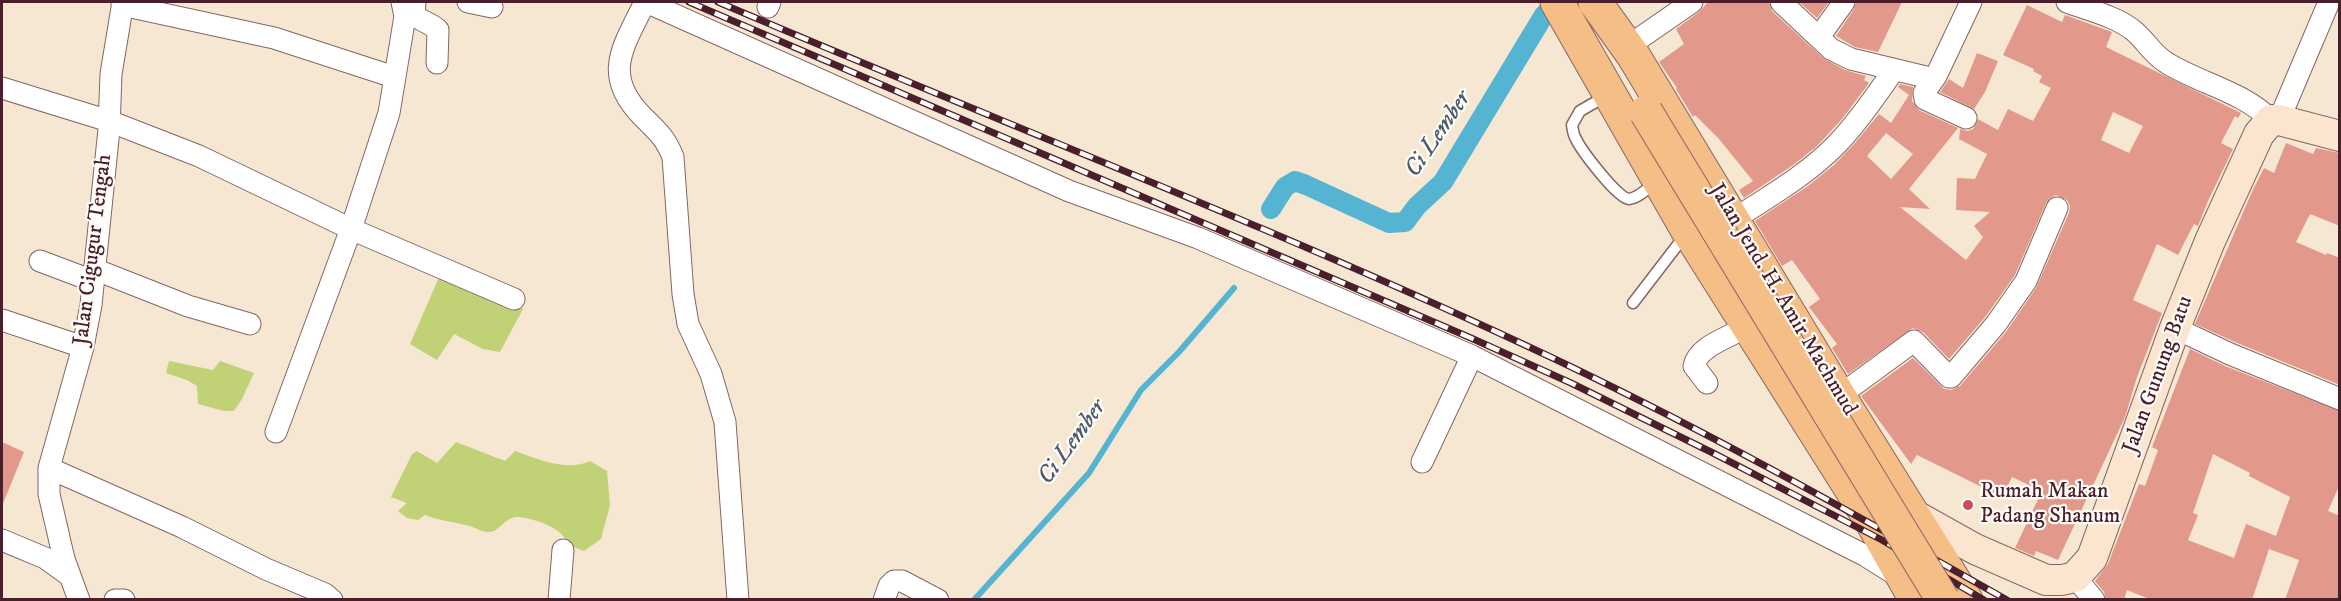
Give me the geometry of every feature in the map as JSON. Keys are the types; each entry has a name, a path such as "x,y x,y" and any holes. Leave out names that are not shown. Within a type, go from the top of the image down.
{"highway":[{"path":"1594,2 1620,72 1943,600"},
{"name":"Jalan Jend. H. Amir Machmud","path":"1560,7 1620,72 1733,220 1966,600"},
{"name":"Jalan Jend. H. Amir Machmud","path":"1620,72 1658,180 1911,590"},
{"path":"1806,418 1839,396"}],"main road":[{"path":"2275,120 2340,136"},
{"name":"Jalan Gunung Batu","path":"2075,577 2092,558 2175,328 2210,242 2259,134 2275,120"},
{"path":"1833,462 1917,518 1975,549 2046,580 2075,577"}],"street":[{"path":"276,432 351,229 389,113 405,16 402,2"},
{"path":"415,2 414,14 420,21 433,25 438,30 437,63"},
{"path":"468,2 492,7"},
{"path":"738,600 725,422 711,374 688,324 683,294 673,157 666,139 628,100 621,81 619,56 645,2 1069,191 1198,238 1472,356 1866,556 1911,590"},
{"path":"1620,72 1692,2"},
{"path":"1781,2 1831,49 1851,59 1893,71 1934,79"},
{"path":"1819,38 1844,2"},
{"path":"1966,118 1925,99 1924,93 1934,79 1971,2"},
{"path":"2067,2 2117,21 2135,31 2147,47 2166,63 2246,99 2275,120 2330,2"},
{"path":"120,3 274,38 394,77"},
{"name":"Jalan Cigugur Tengah","path":"79,600 64,559 49,494 49,468 83,347 94,275 109,121 111,74 120,3"},
{"path":"1733,220 1795,180 1836,144 1874,99 1893,71"},
{"path":"2,88 109,121 199,156 351,229 514,299"},
{"path":"1839,396 1914,341 1949,377 1952,377 1996,324 2026,281 2057,208"},
{"path":"40,261 94,275 250,324"},
{"path":"2,320 83,347"},
{"path":"1707,383 1694,366 1695,359 1709,347 1747,326"},
{"path":"2175,328 2230,354 2340,399"},
{"path":"1422,462 1472,356"},
{"path":"49,468 182,527 266,569 325,594 332,600"},
{"path":"2,540 45,558 70,576"},
{"path":"560,600 563,550"},
{"path":"2075,577 2094,600"},
{"path":"884,600 889,586 894,581 902,581 938,600"},
{"path":"115,600 124,600"}],"lane":[{"path":"1620,72 1580,111 1572,125 1574,137 1615,191 1624,198 1630,199 1644,192 1658,180"},
{"path":"1633,303 1688,231"}],"green space":[{"path":"440,275 509,297 523,309 500,352 483,349 454,334 437,360 410,344"},
{"path":"169,361 213,370 220,361 254,373 234,411 224,411 198,404 197,386 166,373"},
{"path":"456,442 505,461 515,451 542,461 562,465 590,461 607,471 610,505 601,539 584,551 572,545 555,529 527,518 512,518 492,532 488,532 425,515 418,520 407,518 398,511 407,503 391,497 412,454 417,451 437,463"}],"building":[{"path":"1708,2 1769,2 1772,11 1823,58 1845,70 1866,76 1864,80 1869,83 1842,119 1817,146 1744,198 1739,190 1753,181 1719,139 1695,115 1693,117 1659,62 1684,44 1676,29 1699,12"},
{"path":"1799,2 1829,2 1817,18"},
{"path":"1856,2 1902,2 1878,52 1855,47 1836,36 1854,9"},
{"path":"2027,5 2062,22 2065,15 2112,32 2106,47 2241,113 2238,118 2235,116 2221,143 2233,149 2198,226 2194,224 2178,255 2157,244 2133,300 2162,313 2137,377 2125,417 2058,560 2036,551 2034,556 2015,548 2042,491 2012,477 2002,497 1917,455 1911,464 1861,396 1913,358 1944,389 1951,390 1960,386 2006,332 2036,288 2069,213 2070,206 2067,200 2056,195 2046,203 2015,275 1986,316 1949,359 1923,332 1913,328 1848,374 1832,348 1837,344 1809,307 1820,299 1792,260 1782,266 1755,221 1808,186 1834,165 1879,114 1891,123 1909,95 1898,87 1900,84 1913,87 1912,101 1919,110 1958,128 1909,189 1930,209 1900,207 1966,260 1983,237 1974,226 1990,212 1956,210 1957,178 1975,179 1987,154 1959,139 1960,129 1967,131 1973,129 1978,119 1998,130 2008,109 2033,121 2051,88 2039,82 2042,76 2033,71 2034,69 2003,55","holes":["2113,112 2143,126 2129,153 2101,140","1886,133 1913,154 1891,179 1867,156"]},
{"path":"1977,53 1998,61 1985,92 1974,109 1940,92 1949,79 1963,88"},
{"path":"2286,143 2313,154 2316,148 2340,153 2340,226 2310,214 2296,242 2326,255 2327,253 2340,258 2340,385 2195,324 2264,168 2274,173"},
{"path":"2190,349 2225,366 2340,411 2340,484 2328,511 2340,516 2340,600 2285,600 2299,560 2269,549 2252,600 2152,600 2127,590 2124,600 2106,600 2104,592 2095,581 2108,564 2139,484 2145,486 2158,450 2152,447","holes":["2213,454 2250,473 2249,476 2290,497 2276,536 2246,524 2234,558 2188,540 2198,515 2193,513"]},
{"path":"2,442 24,452 2,506"}],"waterway":[{"name":"Ci Lember","path":"1271,209 1285,187 1295,181 1389,223 1405,222 1417,206 1443,182 1544,15 1558,2"},
{"name":"Ci Lember","path":"974,600 1089,473 1141,390 1179,352 1234,288"}],"railway":[{"path":"689,2 1571,383 1882,540 1984,600"},
{"path":"718,2 1225,213 1527,346 1709,436 2007,600"}],"place":[{"name":"Rumah Makan Padang Shanum","path":"1968,505"}]}
